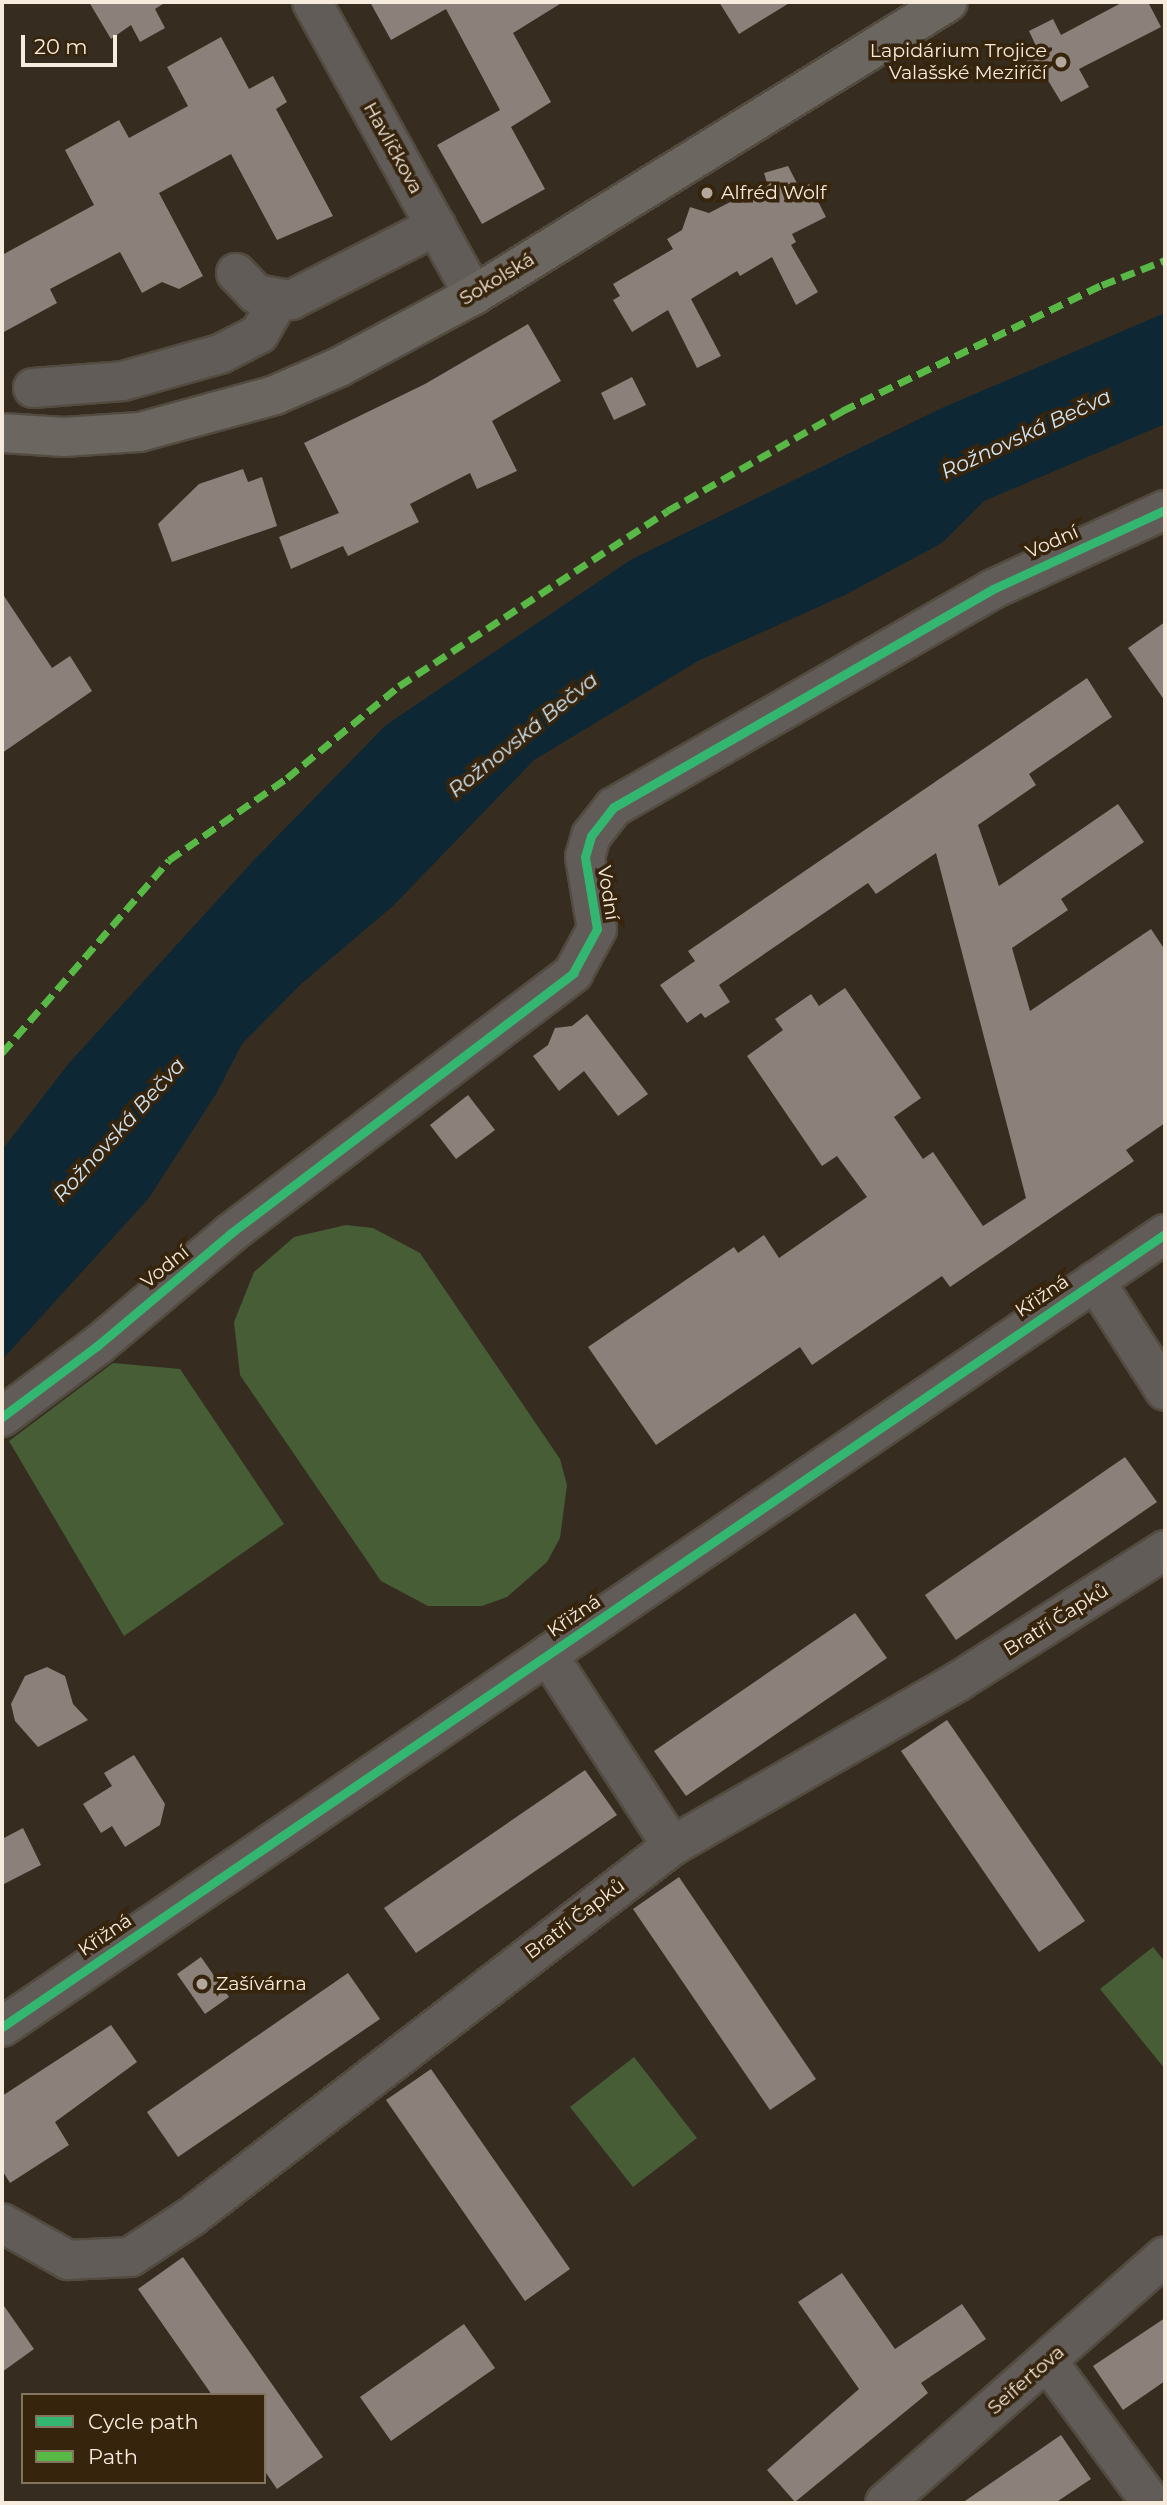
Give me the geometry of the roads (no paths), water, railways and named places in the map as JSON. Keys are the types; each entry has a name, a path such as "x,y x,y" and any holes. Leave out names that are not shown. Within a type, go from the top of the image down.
{"street":[{"name":"Havlíčkova","path":"312,2 474,295"},
{"name":"Sokolská","path":"2,433 64,437 140,432 227,410 339,367 474,295 948,2"},
{"path":"236,273 256,293 278,301 302,296 436,226"},
{"path":"33,388 123,381 220,354 259,334 278,301"},
{"name":"Vodní","path":"2,1417 97,1346 231,1233 573,973 597,929 585,857 591,836 614,807 993,589 1165,510"},
{"name":"Křižná","path":"2,2027 1165,1234"},
{"path":"1095,1281 1165,1391"},
{"name":"Bratří Čapků","path":"2,2223 68,2260 130,2257 191,2217 672,1846 957,1682 1165,1550"},
{"path":"548,1655 672,1846"},
{"name":"Seifertova","path":"885,2503 1165,2256"},
{"path":"1048,2361 1152,2496"}],"water":[{"name":"Rožnovská Bečva","path":"1165,313 1165,424 984,501 942,543 845,595 698,661 534,760 394,905 301,984 242,1044 216,1094 149,1198 2,1360 2,1150 69,1063 255,859 386,725 632,559 944,407"}],"place":[{"name":"Lapidárium Trojice Valašské Meziříčí","path":"1061,62"},
{"name":"Alfréd Wolf","path":"707,193"},
{"name":"Zašívárna","path":"202,1984"}]}
